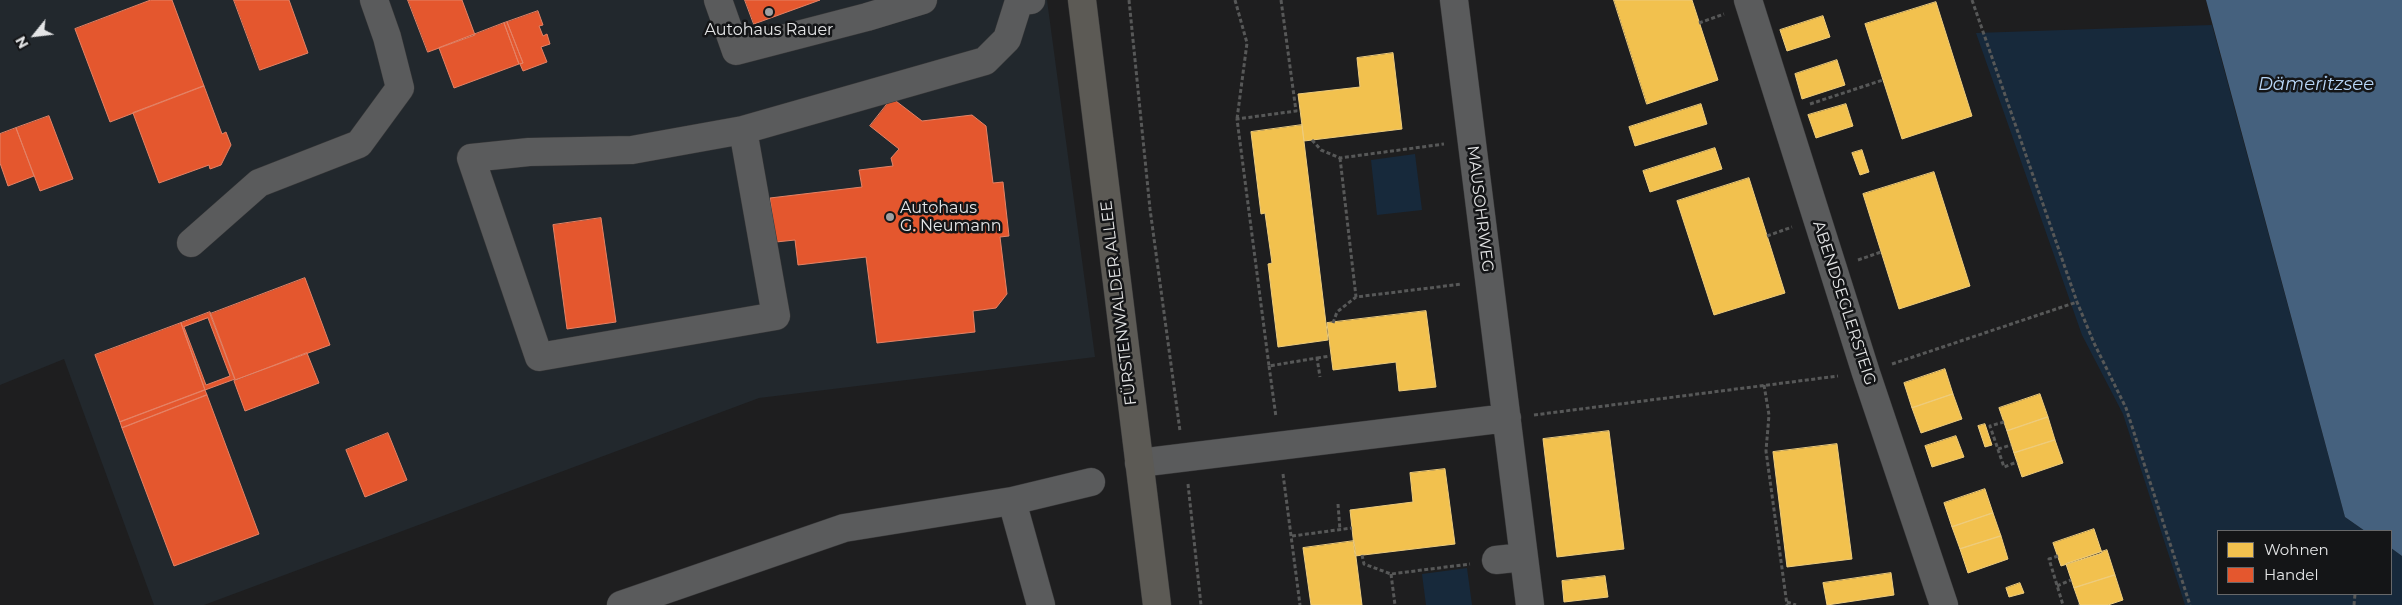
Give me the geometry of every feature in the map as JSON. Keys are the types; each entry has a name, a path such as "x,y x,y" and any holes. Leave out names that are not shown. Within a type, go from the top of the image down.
{"main road":[{"name":"FÜRSTENWALDER ALLEE","path":"1082,0 1157,605"}],"street":[{"path":"191,243 259,183 359,144 400,88 387,37 374,0"},
{"path":"718,0 736,51 868,17 923,0"},
{"path":"743,130 776,316 539,357 471,158 529,152 632,150 743,130 985,61 1007,39 1023,0"},
{"name":"MAUSOHRWEG","path":"1454,0 1530,605"},
{"name":"ABENDSEGLERSTEIG","path":"1748,0 1866,373 1944,605"},
{"path":"1139,463 1507,418"},
{"path":"621,605 844,528 1012,501 1091,482"},
{"path":"1012,501 1041,605"},
{"path":"1496,560 1524,557"}],"path":[{"path":"1130,0 1150,209 1169,349"},
{"path":"1234,0 1247,43 1237,118 1276,418"},
{"path":"1237,118 1298,111 1281,0"},
{"path":"1972,0 2077,302 2094,343 2126,408 2190,605"},
{"path":"1699,23 1724,14"},
{"path":"1806,105 1883,80"},
{"path":"1312,140 1321,150 1340,158 1472,140"},
{"path":"1340,158 1356,297"},
{"path":"1767,236 1792,227"},
{"path":"1856,260 1881,252"},
{"path":"1333,322 1337,312 1356,297 1490,281"},
{"path":"1533,415 1866,373 2077,302"},
{"path":"1269,366 1330,356"},
{"path":"1317,358 1320,376"},
{"path":"1764,385 1769,415 1766,451 1787,603 1796,605"},
{"path":"2004,422 1990,426 2004,467 2017,462"},
{"path":"1998,449 2011,445"},
{"path":"1283,468 1300,605"},
{"path":"1338,504 1340,530"},
{"path":"1774,507 1779,507"},
{"path":"1292,536 1352,528"},
{"path":"1196,550 1202,605"},
{"path":"1362,556 1364,564 1391,574 1496,560"},
{"path":"2058,556 2049,560 2063,605"},
{"path":"1391,574 1395,605"},
{"path":"2057,586 2071,580"}],"shaded area":[{"path":"0,0 1047,0 1095,357 759,398 204,605 154,605 64,359 0,385"},
{"path":"2212,25 2345,517 2364,530 2217,530 2217,595 2392,595 2392,549 2402,556 2402,605 2185,605 2123,414 2082,335 1976,33"},
{"path":"1415,154 1422,210 1377,215 1371,160"},
{"path":"1467,568 1472,605 1426,605 1422,574"}],"water":[{"name":"Dämeritzsee","path":"2206,0 2402,0 2402,556 2392,549 2392,530 2364,530 2345,517"}],"building: Wohnen":[{"path":"1614,0 1692,0 1718,80 1647,104"},
{"path":"1936,2 1972,116 1902,139 1865,24"},
{"path":"1823,16 1830,37 1787,51 1780,30"},
{"path":"1393,53 1402,129 1304,141 1298,94 1360,87 1357,58"},
{"path":"1837,60 1845,85 1802,99 1795,74"},
{"path":"1701,104 1707,124 1635,146 1629,127"},
{"path":"1846,104 1853,126 1816,138 1808,115"},
{"path":"1302,125 1328,340 1278,347 1268,264 1272,263 1265,213 1261,214 1251,132"},
{"path":"1715,148 1722,169 1650,192 1643,171"},
{"path":"1862,150 1869,172 1860,175 1852,153"},
{"path":"1934,172 1970,286 1899,309 1863,194"},
{"path":"1749,178 1785,293 1714,315 1677,201"},
{"path":"1426,311 1436,387 1399,391 1396,362 1333,370 1327,323"},
{"path":"1945,369 1953,394 1912,408 1904,383"},
{"path":"1953,394 1962,419 1921,433 1912,408"},
{"path":"2040,394 2048,417 2007,431 1999,408"},
{"path":"2048,417 2055,440 2014,453 2007,431"},
{"path":"1985,424 1992,445 1985,447 1978,426"},
{"path":"1609,431 1624,549 1557,557 1543,439"},
{"path":"1956,436 1964,457 1932,467 1925,446"},
{"path":"2055,440 2063,463 2022,477 2014,453"},
{"path":"1837,444 1852,559 1787,567 1773,452"},
{"path":"1445,469 1455,544 1355,556 1350,510 1413,502 1410,473"},
{"path":"1985,489 1993,513 1952,527 1944,503"},
{"path":"1993,513 2001,536 1960,549 1952,527"},
{"path":"2094,529 2102,553 2061,566 2053,543"},
{"path":"2001,536 2008,559 1968,573 1960,549"},
{"path":"1354,541 1362,605 1311,605 1303,548"},
{"path":"2107,550 2115,575 2074,588 2066,564"},
{"path":"1891,573 1894,595 1827,605 1823,583"},
{"path":"2115,575 2123,600 2108,605 2080,605 2074,588"},
{"path":"1605,576 1608,597 1564,602 1562,581"},
{"path":"2020,583 2024,593 2009,597 2006,588"}],"building: Handel":[{"path":"151,0 172,0 204,86 110,122 75,29"},
{"path":"234,0 289,0 308,53 260,70"},
{"path":"408,0 462,0 475,35 428,52"},
{"name":"Autohaus Rauer","path":"745,0 820,0 754,24"},
{"path":"538,11 543,25 539,26 543,36 547,34 550,44 541,47 547,62 523,71 520,64 523,63 507,22"},
{"path":"507,22 523,63 519,64 504,23"},
{"path":"504,23 519,64 454,88 439,48"},
{"path":"204,86 222,134 226,132 231,145 221,165 210,169 209,165 159,183 133,113"},
{"name":"Autohaus G. Neumann","path":"892,98 922,121 972,115 986,126 993,183 1003,182 1009,236 1000,237 1007,294 996,308 973,311 975,332 877,343 866,257 798,265 795,240 776,242 770,198 862,187 859,170 893,166 891,158 899,149 870,126"},
{"path":"49,116 73,179 40,191 16,128"},
{"path":"16,128 34,176 8,186 0,163 0,134"},
{"path":"601,218 616,322 567,329 553,225"},
{"path":"305,278 330,345 235,380 210,314"},
{"path":"210,312 235,379 205,390 181,323"},
{"path":"208,318 230,376 206,385 184,327"},
{"path":"181,323 205,390 120,422 95,355"},
{"path":"307,353 319,383 245,411 234,381"},
{"path":"205,390 207,395 122,428 120,422"},
{"path":"207,395 259,534 174,566 122,428"},
{"path":"388,433 407,480 365,497 346,450"}],"place":[{"name":"Autohaus Rauer","path":"769,12"},
{"name":"Autohaus G. Neumann","path":"890,217"}]}
